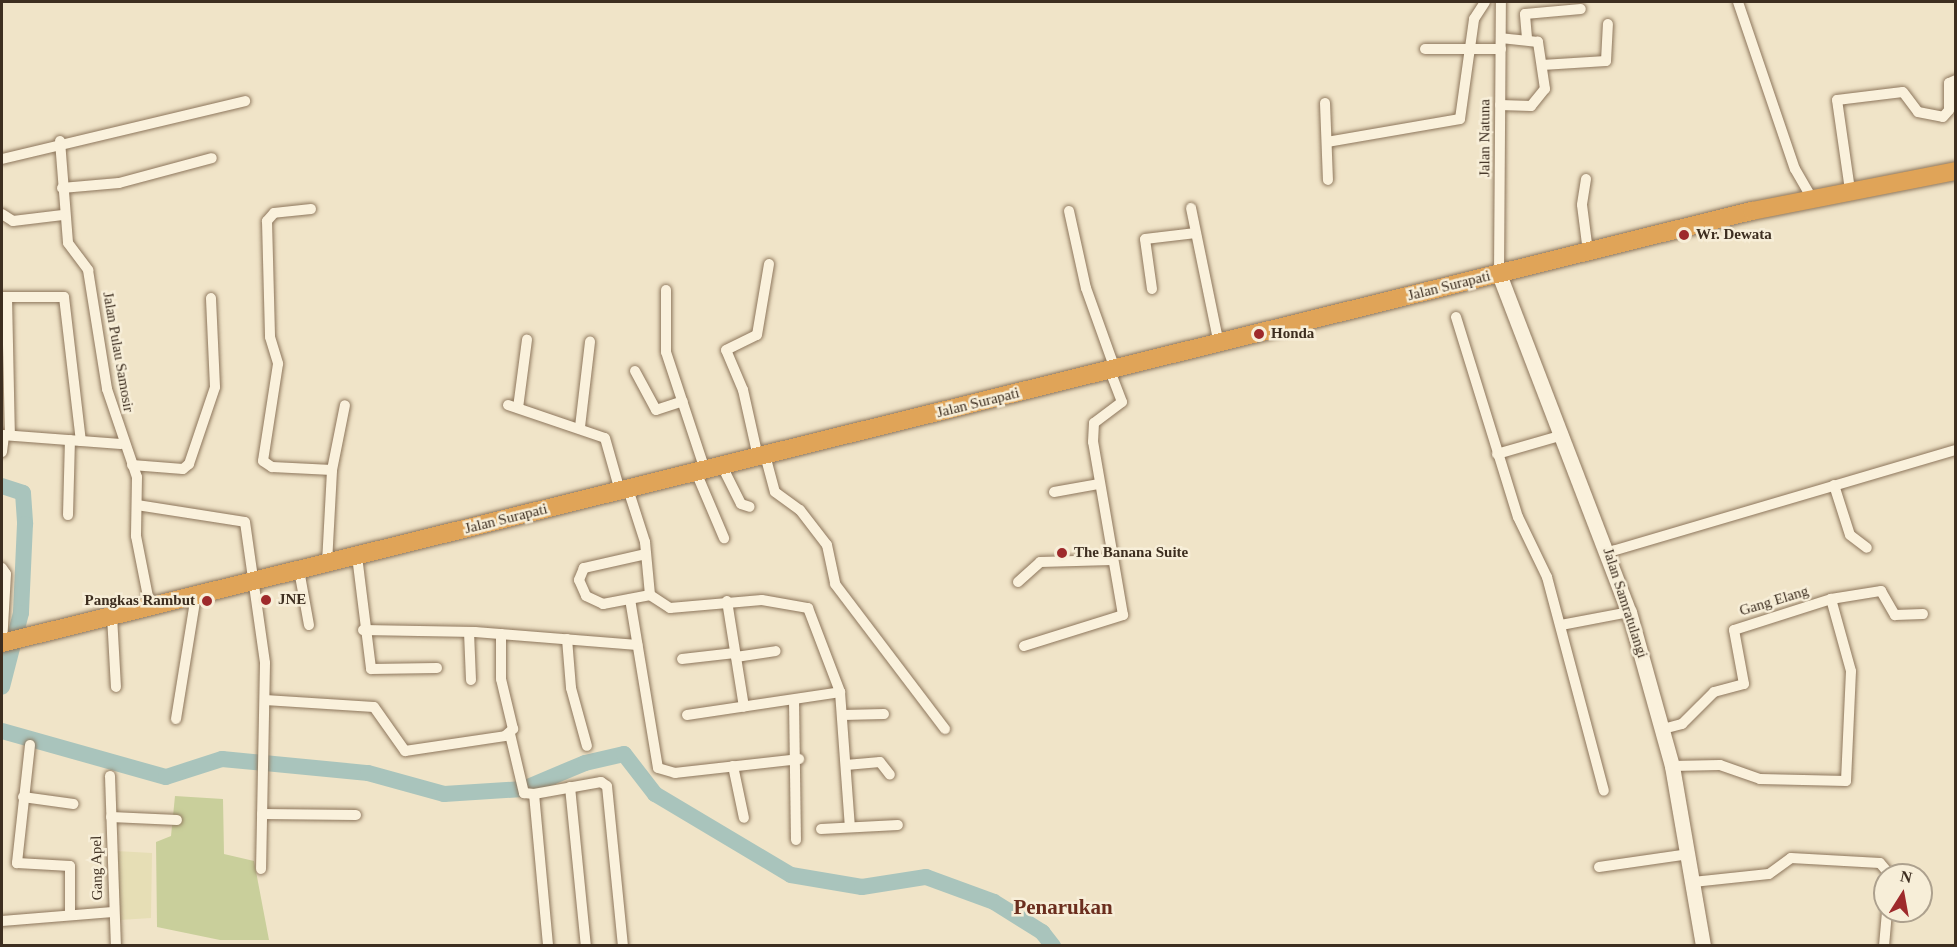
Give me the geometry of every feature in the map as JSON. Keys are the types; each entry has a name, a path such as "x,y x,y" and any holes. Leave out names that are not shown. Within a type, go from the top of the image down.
{"highway":[{"name":"Jalan Surapati","path":"4,643 1811,196 1956,171"}],"main road":[{"name":"Jalan Samratulangi","path":"1499,274 1609,552 1629,612 1672,766 1703,945"}],"street":[{"path":"1327,142 1378,129 1458,121 1465,106 1474,19 1485,2"},
{"name":"Jalan Natuna","path":"1499,274 1501,2"},
{"path":"1738,2 1795,169 1811,196"},
{"path":"1527,38 1525,14 1581,9"},
{"path":"1542,65 1606,61 1608,24"},
{"path":"1425,49 1471,48 1527,38 1540,45 1545,89 1537,102 1500,105"},
{"path":"1850,190 1837,100 1903,92 1918,112 1943,117 1949,110 1948,83 1956,80"},
{"path":"2,159 60,141 245,101"},
{"path":"1325,103 1328,180"},
{"name":"Jalan Pulau Samosir","path":"60,141 63,215 72,256 90,274 107,389 121,444 132,465 137,505 136,536 150,607"},
{"path":"62,188 119,183 212,158"},
{"path":"1586,179 1582,205 1588,252"},
{"path":"1191,208 1219,344"},
{"path":"311,209 274,213 267,221 270,337 279,360 263,461 272,467 332,470"},
{"path":"1024,646 1120,619 1124,609 1112,560 1099,484 1093,426 1122,402 1086,288 1070,211"},
{"path":"2,214 13,221 63,215"},
{"path":"1152,289 1145,239 1196,232"},
{"path":"769,264 757,334 726,350 743,390 761,456 775,492 800,510 827,545 835,584 945,729"},
{"path":"666,290 666,352 708,469 724,538"},
{"path":"2,452 5,435 4,297 64,297 76,440 68,514"},
{"path":"132,465 183,469 189,464 215,387 211,298"},
{"path":"1456,317 1497,454 1561,625 1604,791"},
{"path":"526,340 513,407 580,427 609,445 646,554 650,595"},
{"path":"580,427 590,342"},
{"path":"635,371 656,410 663,412 683,401"},
{"path":"327,563 332,470 345,405"},
{"path":"5,435 121,444"},
{"path":"1497,454 1563,435"},
{"path":"1609,552 1956,450"},
{"path":"708,469 741,504 750,507"},
{"path":"1054,492 1099,484"},
{"path":"1834,485 1850,535 1867,548"},
{"path":"137,505 242,519 265,700 261,869"},
{"path":"646,554 579,572 582,590 592,600 603,604 650,595 670,608 727,601 807,606 840,692 850,827"},
{"path":"357,556 363,630 373,670 437,668"},
{"path":"1018,582 1040,562 1112,560"},
{"path":"2,568 6,574 4,643"},
{"path":"299,570 309,625"},
{"name":"Gang Elang","path":"1663,729 1682,724 1713,692 1744,684 1734,630 1831,600 1882,591 1895,615 1923,614"},
{"path":"176,719 195,596"},
{"path":"630,599 657,768 675,773 799,759"},
{"path":"1672,766 1720,765 1760,779 1846,781 1852,680 1831,600"},
{"path":"727,601 744,707"},
{"path":"1561,625 1629,612"},
{"path":"112,616 116,687"},
{"path":"363,630 469,632 637,645"},
{"path":"469,632 471,680"},
{"path":"501,634 510,734 521,780 529,794 548,945"},
{"path":"567,639 571,688 587,746"},
{"path":"682,659 776,651"},
{"path":"687,715 840,692"},
{"path":"265,700 374,706 405,751 510,734"},
{"path":"794,700 799,759 796,840"},
{"path":"843,715 885,714"},
{"name":"Gang Apel","path":"30,745 16,862 70,866 70,915"},
{"path":"846,765 880,762 890,775"},
{"path":"733,766 744,818"},
{"name":"Gang Apel","path":"2,921 113,912 110,776"},
{"path":"529,794 570,786 607,786 623,945"},
{"path":"570,786 586,945"},
{"path":"23,797 74,804"},
{"path":"262,814 356,815"},
{"name":"Gang Apel","path":"111,817 177,820"},
{"path":"821,830 898,825"},
{"path":"1599,867 1689,854"},
{"path":"1693,882 1769,874 1791,858 1880,863"},
{"path":"113,912 116,945"},
{"path":"1884,945 1886,923"}],"shaded area":[{"path":"116,851 152,853 151,918 120,920"}],"green space":[{"path":"175,796 223,799 224,854 254,861 269,940 220,940 157,927 156,842 171,836"}],"waterway":[{"path":"2,486 23,493 25,524 21,613 2,687"},
{"path":"2,731 166,777 222,759 368,773 444,794 523,789 585,763 624,754 655,794 791,875 862,887 926,877 994,902 1042,932 1053,946"}],"place":[{"name":"Wr. Dewata","path":"1684,235"},
{"name":"Honda","path":"1259,334"},
{"name":"The Banana Suite","path":"1062,553"},
{"name":"JNE","path":"266,600"},
{"name":"Pangkas Rambut","path":"207,601"}],"district":[{"name":"Penarukan","path":"1063,907"}]}
